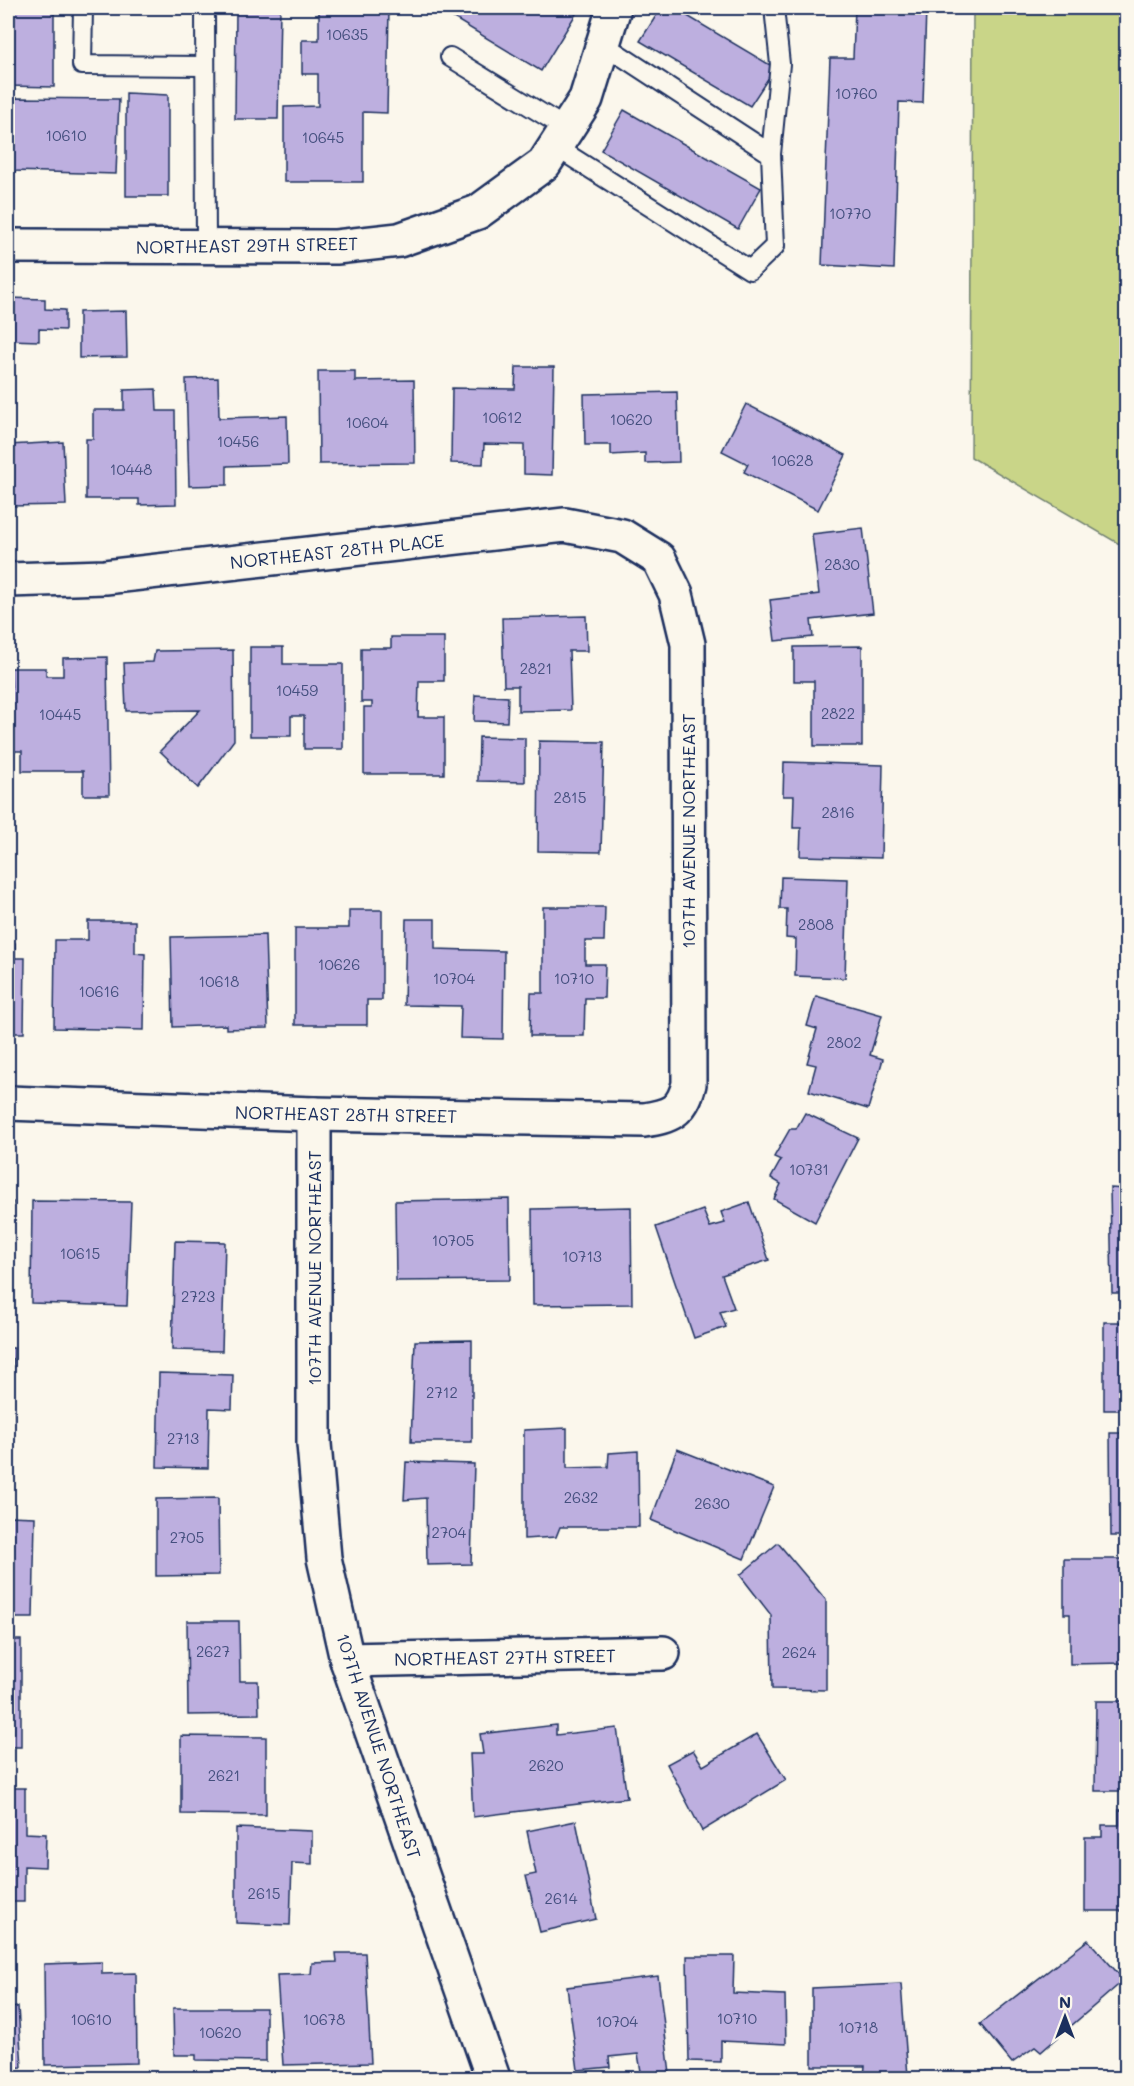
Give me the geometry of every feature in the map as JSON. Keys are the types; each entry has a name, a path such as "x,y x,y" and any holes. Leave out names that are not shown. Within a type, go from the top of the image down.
{"street":[{"name":"NORTHEAST 29TH STREET","path":"8,246 336,247 399,240 478,212 544,164 586,99 613,8"},
{"name":"NORTHEAST 28TH PLACE","path":"8,580 105,576 565,525 622,536 659,559"},
{"name":"107TH AVENUE NORTHEAST","path":"659,559 676,594 688,644 689,1084 680,1106"},
{"name":"NORTHEAST 28TH STREET","path":"8,1103 314,1114 644,1120 667,1117 680,1106"},
{"name":"107TH AVENUE NORTHEAST","path":"314,1114 315,1444 324,1558 347,1660 493,2079"},
{"name":"NORTHEAST 27TH STREET","path":"347,1660 663,1653"}],"lane":[{"path":"83,8 82,64 205,66"},
{"path":"205,8 206,248"},
{"path":"450,57 750,270 775,246 771,154 780,64 774,8"},
{"path":"603,44 771,154"}],"green space":[{"path":"973,8 1126,8 1126,548 971,457"}],"building":[{"path":"10,8 54,8 54,87 9,86"},
{"path":"236,8 280,8 278,119 235,119"},
{"path":"319,8 389,8 387,113 363,112 363,182 284,182 284,107 318,106 318,74 302,74 302,40 319,40"},
{"path":"437,8 575,8 579,9 541,71"},
{"path":"661,8 674,8 775,68 750,106 640,41"},
{"path":"855,8 926,8 923,103 899,102 894,269 822,265 830,58 853,58"},
{"path":"126,93 168,95 168,196 126,196"},
{"path":"15,98 119,99 116,174 13,171"},
{"path":"624,110 761,188 738,229 601,150"},
{"path":"8,298 45,299 45,309 65,310 65,330 39,329 39,341 8,340"},
{"path":"126,311 127,357 79,358 79,312"},
{"path":"516,367 554,367 552,475 524,474 524,445 484,444 483,464 451,463 452,388 515,389"},
{"path":"318,371 355,371 355,381 414,380 415,463 319,464"},
{"path":"218,378 219,418 287,416 288,464 227,466 227,485 189,486 186,379"},
{"path":"156,389 157,411 175,411 176,504 139,505 139,499 86,499 86,439 93,439 93,410 124,410 124,390"},
{"path":"677,392 679,462 645,463 645,453 611,455 611,445 585,445 584,394"},
{"path":"746,404 846,455 818,510 744,472 748,464 722,451"},
{"path":"63,442 66,505 8,506 8,445"},
{"path":"863,528 873,613 811,620 813,637 775,641 770,600 819,594 812,534"},
{"path":"586,616 587,651 569,651 571,710 518,711 518,686 504,686 502,618"},
{"path":"391,637 444,637 444,681 419,681 418,717 444,717 444,774 364,774 364,707 372,707 372,702 361,702 361,648 391,648"},
{"path":"862,646 862,746 814,746 814,681 794,681 794,647"},
{"path":"250,647 283,647 283,664 343,664 343,749 304,749 304,716 291,716 291,736 250,736"},
{"path":"233,650 234,740 198,788 160,751 200,710 126,711 124,663 153,662 155,651"},
{"path":"107,657 109,795 83,795 83,771 22,771 22,751 13,751 11,668 46,668 46,676 63,676 63,658"},
{"path":"475,695 508,697 507,722 474,721"},
{"path":"479,737 525,738 525,782 478,781"},
{"path":"539,741 604,742 601,852 538,851"},
{"path":"784,762 883,765 881,858 800,856 801,828 793,828 794,796 783,796"},
{"path":"781,877 848,879 845,978 795,976 796,939 786,938 787,909 780,909"},
{"path":"543,907 605,907 604,941 585,941 585,964 605,964 604,998 585,998 584,1036 530,1036 531,993 543,993"},
{"path":"349,910 382,910 382,1000 367,1000 367,1025 295,1025 295,928 349,928"},
{"path":"406,919 435,919 435,949 504,951 503,1039 460,1038 461,1006 404,1005"},
{"path":"88,921 135,921 135,953 145,954 144,1030 54,1028 55,940 88,940"},
{"path":"265,935 268,1028 226,1029 226,1025 173,1027 171,937"},
{"path":"8,943 15,943 15,958 25,958 24,1033 8,1033"},
{"path":"816,996 882,1015 870,1055 883,1059 868,1109 809,1091 816,1065 807,1063 817,1029 807,1026"},
{"path":"805,1113 858,1138 815,1222 774,1199 781,1184 771,1178 781,1160 774,1157 790,1129 796,1129"},
{"path":"1110,1188 1126,1189 1126,1293 1112,1293"},
{"path":"509,1199 510,1280 396,1281 395,1201"},
{"path":"32,1201 131,1202 127,1306 31,1303"},
{"path":"8,1202 13,1202 11,1270 8,1270"},
{"path":"749,1202 769,1260 722,1275 734,1308 720,1312 726,1327 694,1338 656,1227 703,1210 710,1227 725,1223 721,1212"},
{"path":"631,1207 632,1304 533,1305 532,1209"},
{"path":"175,1241 225,1242 222,1351 172,1350"},
{"path":"1104,1322 1126,1322 1126,1410 1104,1410"},
{"path":"472,1340 472,1442 411,1442 415,1341"},
{"path":"8,1348 14,1348 10,1490 8,1490"},
{"path":"159,1373 233,1375 232,1409 209,1408 208,1468 157,1467"},
{"path":"567,1428 567,1468 608,1467 609,1453 638,1451 639,1527 560,1527 556,1537 524,1539 524,1430"},
{"path":"1110,1433 1126,1433 1126,1536 1111,1536"},
{"path":"677,1449 774,1487 744,1559 651,1520"},
{"path":"406,1462 474,1464 471,1564 427,1565 426,1498 404,1500"},
{"path":"218,1498 219,1575 156,1576 156,1499"},
{"path":"8,1516 35,1517 33,1618 8,1618"},
{"path":"778,1543 826,1600 826,1690 772,1689 771,1615 740,1575"},
{"path":"1064,1559 1126,1559 1126,1663 1070,1664 1070,1614 1064,1614"},
{"path":"187,1621 239,1621 240,1681 258,1681 259,1714 188,1715"},
{"path":"8,1640 21,1640 21,1747 8,1747"},
{"path":"1096,1701 1126,1701 1126,1791 1095,1791"},
{"path":"556,1725 556,1735 617,1728 627,1798 473,1817 470,1754 483,1754 480,1734"},
{"path":"757,1734 786,1780 702,1831 667,1764 693,1750 703,1766"},
{"path":"181,1736 266,1737 266,1815 181,1814"},
{"path":"8,1788 25,1788 25,1833 46,1834 45,1867 24,1866 24,1902 8,1902"},
{"path":"1119,1810 1126,1810 1126,1911 1085,1911 1085,1837 1102,1837 1102,1825 1119,1825"},
{"path":"576,1821 596,1919 540,1932 526,1876 536,1874 527,1831"},
{"path":"236,1828 312,1831 312,1864 292,1863 290,1925 236,1923"},
{"path":"1088,1940 1124,1980 1041,2052 1035,2047 1012,2063 980,2024"},
{"path":"336,1953 365,1953 371,2063 283,2065 277,1975 311,1974 312,1963 337,1962"},
{"path":"687,1956 734,1956 733,1993 785,1995 786,2044 721,2041 721,2062 689,2061"},
{"path":"102,1962 102,1974 136,1973 137,2063 45,2065 44,1964"},
{"path":"658,1976 670,2074 642,2077 638,2054 609,2057 610,2067 578,2070 567,1987"},
{"path":"901,1984 908,2076 864,2076 865,2066 812,2066 812,1988"},
{"path":"18,2007 22,2067 8,2068 8,2008"},
{"path":"173,2008 266,2008 266,2061 196,2060 196,2055 174,2055"}]}
